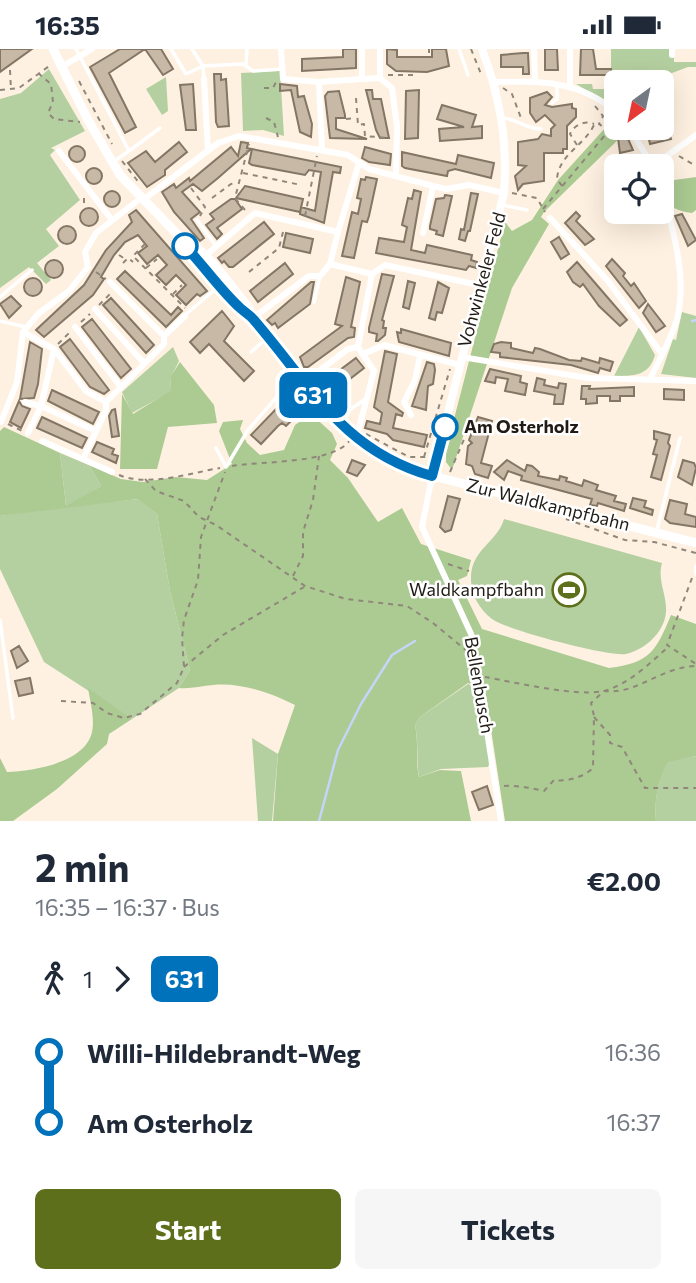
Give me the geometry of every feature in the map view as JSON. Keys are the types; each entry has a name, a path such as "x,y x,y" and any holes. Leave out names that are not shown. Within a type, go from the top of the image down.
{"main road":[{"name":"Zur Waldkampfbahn","path":"53,49 111,163 177,234 238,307 253,318"},
{"name":"Zur Waldkampfbahn","path":"177,234 205,256 249,308 253,318 300,379 355,438 396,464 447,480 696,543"}],"street":[{"path":"61,63 92,49"},
{"path":"281,49 283,79 358,82 362,79 380,78 392,88 396,174"},
{"path":"362,49 362,79"},
{"path":"380,49 380,78"},
{"name":"Vohwinkeler Feld","path":"432,476 458,362 483,286 504,191 506,166 503,118 482,49"},
{"path":"534,49 535,81"},
{"path":"570,49 570,84"},
{"path":"204,79 208,151"},
{"path":"319,82 320,149"},
{"path":"494,82 570,84 604,103"},
{"path":"667,154 696,135"},
{"path":"96,272 88,267 85,252 88,244 112,220 228,138 250,137 320,149 354,157 369,169 446,189 469,185 504,191"},
{"path":"60,151 112,220"},
{"path":"253,318 309,276 320,276 330,264 345,203 351,199 359,163"},
{"path":"423,233 433,186"},
{"path":"205,256 255,213 338,232"},
{"path":"550,218 608,281 662,354"},
{"path":"650,379 677,317 680,285 671,224"},
{"path":"330,264 372,274"},
{"path":"355,438 369,397 374,371 360,351 358,335 372,274 385,265 483,286"},
{"path":"2,423 19,399 25,329 39,313 69,291 88,267"},
{"path":"110,282 164,336"},
{"path":"95,309 144,363"},
{"path":"83,459 106,402 164,344 164,336 187,313"},
{"path":"75,327 120,386"},
{"path":"25,329 54,349 86,391 106,402"},
{"path":"300,379 348,349 360,351 380,345 414,352 420,356 554,374 696,381"},
{"path":"28,433 41,406 54,349"},
{"path":"411,415 404,403 415,380 420,356"},
{"path":"19,399 96,431"},
{"path":"42,440 112,472"},
{"name":"Bellenbusch","path":"432,476 422,523 472,636 500,821"}],"lane":[{"path":"76,49 129,151"},
{"path":"171,49 186,74 203,66 243,64 253,71 282,70"},
{"path":"192,49 203,66 204,79"},
{"path":"246,66 247,49"},
{"path":"459,49 468,75"},
{"path":"552,103 556,99 557,82"},
{"path":"503,118 516,119 531,129 541,129"},
{"path":"111,163 160,128"},
{"path":"502,205 527,209"},
{"path":"197,220 216,246"},
{"path":"0,297 32,270"},
{"path":"314,302 320,276"},
{"path":"187,313 221,285"},
{"path":"0,321 25,329"},
{"path":"251,352 268,338"},
{"path":"226,467 248,430 300,379"},
{"path":"345,413 369,397"},
{"path":"656,532 681,438"},
{"path":"216,448 226,467"},
{"path":"695,573 696,566"},
{"path":"0,620 13,718"}],"path":[{"path":"471,49 483,78"},
{"path":"0,90 11,91 38,73 61,63"},
{"path":"10,70 11,91"},
{"path":"264,88 273,88 278,73 282,70"},
{"path":"38,73 51,84 53,102 48,113 54,119 75,123 88,120"},
{"path":"380,78 385,75 417,75"},
{"path":"494,82 512,94 522,123"},
{"path":"356,98 358,125 364,124 365,136 377,139 396,138"},
{"path":"593,103 603,116 599,124"},
{"path":"266,118 274,122 278,142"},
{"path":"346,119 357,118"},
{"path":"578,146 570,134 573,128 582,123 604,127"},
{"path":"562,186 557,179 558,167 594,125"},
{"path":"543,209 604,136"},
{"path":"250,137 235,198 250,217"},
{"path":"303,224 320,149"},
{"path":"670,151 696,166"},
{"path":"242,173 301,185"},
{"path":"212,198 231,184 239,183"},
{"path":"191,188 205,207 197,220"},
{"path":"504,191 537,198 550,218"},
{"path":"249,272 279,248 285,220"},
{"path":"119,255 125,261 132,261 133,256 145,244"},
{"path":"133,256 187,313"},
{"path":"145,269 158,259"},
{"path":"96,272 110,282"},
{"path":"172,295 182,285"},
{"path":"54,349 115,289"},
{"path":"424,457 458,362"},
{"path":"447,480 471,423"},
{"path":"124,477 145,479 318,456 345,447 355,438"},
{"path":"293,577 303,556 303,532 313,500 318,456"},
{"path":"184,667 181,648 184,620 198,580 201,537 226,467"},
{"path":"145,479 148,486 184,501 198,517 216,525 305,586 346,599 407,606 476,657"},
{"path":"562,517 625,540 654,542 696,553"},
{"path":"440,562 469,571"},
{"path":"496,789 515,784 531,791 544,791 554,780 568,780 593,768 594,716 591,703 604,691 625,681 667,648 695,573"},
{"path":"61,701 93,703 107,713 124,718 140,714 177,684 184,667 223,635 305,586"},
{"path":"667,648 696,665"},
{"path":"478,677 581,692 628,690 663,672 696,665"},
{"path":"594,716 610,735 610,743 622,747 645,787 696,788"}],"green space":[{"path":"611,49 670,49 670,57 674,57 674,62 696,62 696,67 674,72 674,70 611,70"},
{"path":"49,69 85,131 51,148 55,150 50,155 80,200 46,229 59,246 37,263 51,280 46,284 29,267 0,288 0,99 21,93"},
{"path":"280,71 284,136 263,130 243,131 241,73"},
{"path":"166,77 168,111 162,115 146,89"},
{"path":"576,84 592,84 593,89 604,89 604,101"},
{"path":"604,129 604,140 618,140 541,217 549,224 512,288 452,470 446,462 446,450 505,222 512,231 532,220 558,180"},
{"path":"696,177 696,210 692,213 674,208 674,180"},
{"path":"682,312 696,316 696,378 661,374 673,339 676,340"},
{"path":"639,327 655,355 652,362 640,373 614,376"},
{"path":"173,347 179,361 171,377 170,392 132,413 122,392"},
{"path":"180,362 214,405 217,423 168,427 157,469 120,469 122,394 133,414 170,391 171,376"},
{"path":"311,414 332,433 337,444 330,460 348,478 378,522 402,508 421,544 471,560 467,576 458,580 482,629 609,668 643,659 656,646 671,615 696,624 696,756 668,762 658,790 656,821 505,821 485,690 468,683 420,717 415,725 419,777 440,770 461,771 471,821 273,821 278,754 295,705 266,693 234,685 179,688 190,670 170,591 157,514 138,499 0,516 0,431 4,427 60,453 66,506 101,486 89,465 121,479 143,482 176,477 207,480 232,464 219,431 223,422 243,420 240,429 247,443 260,455 284,450 295,425"},
{"path":"60,453 89,465 101,486 68,506 139,499 157,514 170,591 190,670 179,688 132,719 44,662 0,569 0,516 66,506"},
{"name":"Waldkampfbahn","path":"504,519 662,563 661,581 666,615 657,634 635,651 616,654 536,636 492,619 476,600 472,589 472,568"},
{"path":"468,684 479,687 490,762 488,767 441,769 419,777 415,725 420,717"},
{"path":"88,688 132,719 109,734 107,744 57,789 13,821 0,821 0,758 7,772 57,763 79,751 87,743 93,727"},
{"path":"252,738 278,754 272,821 258,821"},
{"path":"696,756 696,821 656,821 658,790 668,761"}],"building":[{"path":"0,49 32,49 0,72"},
{"path":"120,49 145,49 109,73 136,127 125,133 90,67"},
{"path":"145,49 161,49 173,69 163,75"},
{"path":"343,49 356,49 356,68 302,71 302,59 343,57"},
{"path":"387,49 397,50 397,57 432,57 432,49 446,49 449,66 427,72 396,71 387,64"},
{"path":"545,49 557,49 558,70 545,70"},
{"path":"581,49 593,49 596,69 611,69 604,70 604,75 580,75"},
{"path":"528,53 529,74 523,74 523,67 501,67 501,55"},
{"path":"214,74 221,74 221,80 226,79 229,126 218,127 216,122"},
{"path":"193,84 196,130 186,130 180,85"},
{"path":"280,84 297,86 298,97 304,96 312,124 311,137 300,132 291,90 280,91"},
{"path":"366,90 372,90 373,99 381,99 389,138 380,138 376,130"},
{"path":"419,90 418,138 405,139 406,91"},
{"path":"339,91 345,118 336,118 336,129 367,139 330,138 325,96 328,92"},
{"path":"547,92 552,97 545,105 552,107 572,104 572,108 576,109 576,117 567,126 567,149 563,149 563,153 544,153 544,181 523,184 518,190 515,176 526,166 518,165 518,142 538,139 542,134 551,136 551,129 555,125 545,115 536,122 530,113 530,98"},
{"path":"442,105 476,115 472,127 482,126 482,138 440,141 439,129 464,127 437,119"},
{"path":"618,140 629,140 633,150 620,153"},
{"path":"649,140 667,140 650,144"},
{"path":"179,142 187,152 165,170 165,175 147,187 128,163 146,151 155,162"},
{"path":"241,142 248,143 247,148 251,149 218,178 202,191 193,184 182,192 200,212 191,219 204,238 200,241 174,212 162,192 174,184 176,188 189,178 190,181 231,147 238,156"},
{"path":"74,146 80,146 85,154 83,160 74,162 69,157 69,151"},
{"path":"365,147 391,154 390,165 369,162 362,158"},
{"path":"252,149 341,167 340,173 333,172 324,223 300,214 301,207 315,211 321,172 309,170 305,175 252,165 249,163"},
{"path":"402,152 456,164 458,155 494,163 491,178 455,169 448,171 447,176 405,168 402,166"},
{"path":"91,168 97,168 102,176 100,182 91,184 86,179 86,173"},
{"path":"366,177 377,179 369,216 367,222 362,221 354,258 342,256 352,212 358,214 361,199 357,198 361,179 365,180"},
{"path":"245,186 303,199 300,212 236,198"},
{"path":"414,190 421,192 411,250 425,253 427,245 472,255 471,260 477,262 476,268 469,266 466,270 376,253 379,238 404,242 407,227 402,225 408,198 412,199"},
{"path":"109,191 115,191 120,199 118,205 109,207 104,202 104,196"},
{"path":"471,193 478,194 470,231 465,241 459,239 461,229 464,230"},
{"path":"445,195 452,196 443,236 436,234 437,231 430,229 430,226 436,199 444,198"},
{"path":"235,199 242,209 217,228 222,234 217,239 206,225 214,219 210,214"},
{"path":"89,208 95,211 98,217 95,223 89,226 83,223 80,217 83,211"},
{"path":"136,210 207,291 200,296 197,294 186,305 176,295 186,285 176,275 166,285 156,275 167,265 158,255 147,264 138,253 147,246 138,235 125,242 114,255 101,277 104,279 93,295 44,337 36,330 84,285 106,250 132,222 129,215"},
{"path":"576,212 580,216 576,221 594,239 585,245 565,223"},
{"path":"682,214 696,240 688,246 675,216"},
{"path":"264,222 274,234 233,267 229,267 224,261 222,263 218,258"},
{"path":"67,226 73,229 76,235 73,241 67,244 61,241 58,235 61,229"},
{"path":"286,233 313,239 310,253 283,247"},
{"path":"559,237 569,254 561,259 551,242"},
{"path":"612,259 625,273 623,276 631,286 634,283 646,301 639,308 606,266"},
{"path":"54,260 60,263 63,269 60,275 54,278 48,275 45,269 48,263"},
{"path":"577,262 627,320 620,326 599,306 583,284 580,287 573,282 567,272"},
{"path":"285,263 293,274 258,302 250,291"},
{"path":"125,271 171,315 178,307 182,311 166,327 117,279"},
{"path":"382,274 394,276 382,320 383,328 386,328 385,335 376,341 377,334 369,332 369,328"},
{"path":"346,277 360,282 351,327 355,328 354,337 348,338 308,367 304,367 300,357 342,326 335,324"},
{"path":"33,278 39,281 42,287 39,293 33,296 27,293 24,287 27,281"},
{"path":"408,281 415,283 409,309 403,307"},
{"path":"314,282 310,304 278,328 275,323 272,325 267,320"},
{"path":"438,282 449,288 442,313 437,312 435,320 429,318"},
{"path":"11,296 21,306 9,318 0,304"},
{"path":"111,298 154,345 146,353 103,305"},
{"path":"648,304 665,326 656,332 643,313"},
{"path":"222,311 234,326 224,341 254,371 244,381 209,344 200,353 190,342"},
{"path":"92,319 131,369 121,378 82,327"},
{"path":"401,329 451,343 449,356 399,342 397,332 401,333"},
{"path":"70,339 109,390 104,394 90,387 60,347"},
{"path":"30,342 42,349 38,384 34,398 20,399"},
{"path":"511,343 511,348 533,353 535,348 540,349 569,360 581,361 582,358 599,363 600,358 613,362 610,371 600,368 598,373 571,365 500,357 500,353 491,352 494,344"},
{"path":"385,351 397,354 388,402 403,413 402,416 396,414 393,428 427,435 424,447 393,440 387,434 365,428 367,421 380,424 382,413 374,407"},
{"path":"356,358 364,368 328,396 320,385"},
{"path":"427,362 434,364 435,370 433,384 428,386 426,410 412,406"},
{"path":"490,369 521,376 520,382 527,384 525,395 505,391 508,379 496,377 495,383 485,381"},
{"path":"537,378 545,380 544,385 558,388 559,383 566,384 563,404 554,404 555,395 534,391"},
{"path":"582,386 590,386 589,389 634,387 634,396 620,396 620,401 610,401 610,396 597,396 597,403 586,404 586,399 581,399"},
{"path":"664,389 684,390 684,400 664,399"},
{"path":"52,390 99,412 93,424 48,401"},
{"path":"19,401 22,406 30,409 21,428 10,422"},
{"path":"280,405 294,418 286,426 282,423 278,426 261,444 251,435"},
{"path":"115,409 119,436 112,437 109,416"},
{"path":"42,417 87,438 82,448 37,428"},
{"path":"478,417 492,421 481,463 492,466 488,478 475,474 472,466 466,464 468,446 472,443 469,440"},
{"path":"654,431 670,435 670,446 661,480 651,477 657,455 653,454 657,440 654,439"},
{"path":"97,442 114,449 112,454 118,456 116,463 92,452"},
{"path":"352,460 365,465 357,476 347,472"},
{"path":"507,460 525,471 527,465 532,466 539,472 538,476 559,480 560,476 582,486 584,480 598,485 596,490 616,496 614,501 626,504 624,511 598,503 597,506 590,505 592,499 521,480 522,476 508,471 504,480 494,472"},
{"path":"683,460 694,463 696,468 692,485 678,477"},
{"path":"448,496 460,499 451,530 445,532 440,527"},
{"path":"633,498 646,501 644,507 653,510 652,515 630,508"},
{"path":"670,500 687,504 685,514 696,517 696,527 670,523 665,519"},
{"path":"19,646 28,661 17,668 11,651"},
{"path":"30,678 33,693 19,696 15,681"},
{"path":"487,786 493,805 479,810 472,792"}],"waterway":[{"path":"692,321 696,320"},
{"path":"319,821 338,750 361,704 392,655 415,641"}],"bus line":[{"name":"631","path":"185,246 238,307 253,318 303,383 340,425 378,455 432,476 445,427"}],"place":[{"name":"Am Osterholz","path":"445,427"},
{"name":"Waldkampfbahn","path":"569,590"}]}
